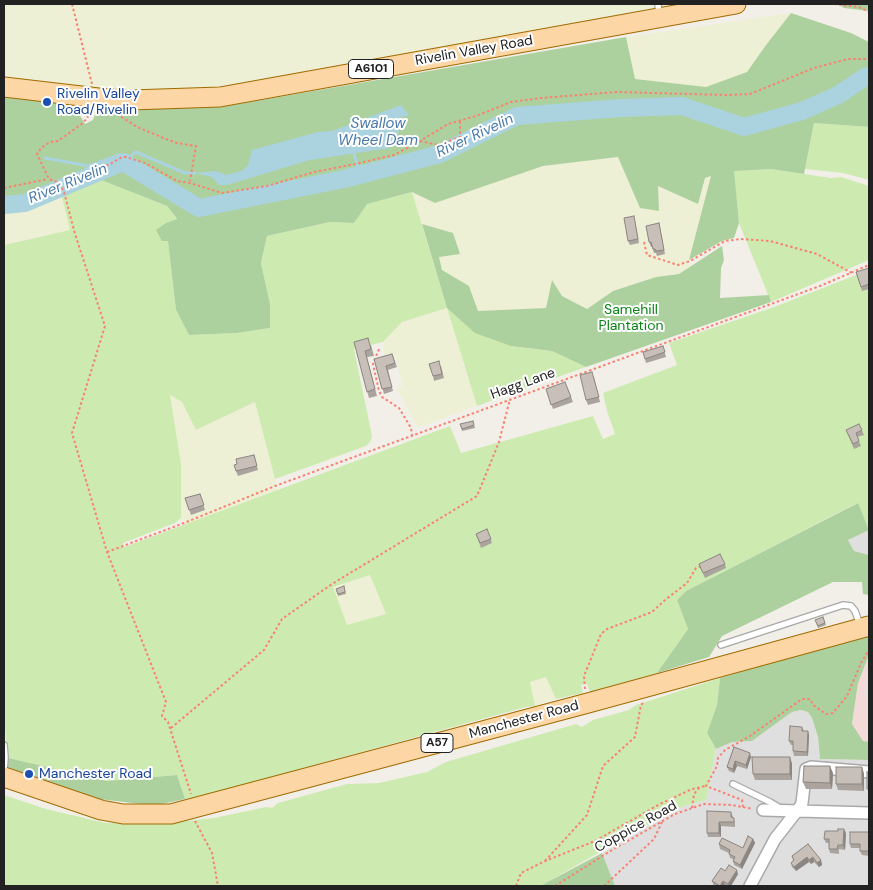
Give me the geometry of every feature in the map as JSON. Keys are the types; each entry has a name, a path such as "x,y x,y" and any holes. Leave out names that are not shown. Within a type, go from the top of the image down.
{"main road":[{"name":"Rivelin Valley Road","path":"4,87 130,100 220,97 658,10 736,4"},
{"name":"Manchester Road","path":"4,778 101,810 123,814 194,814 865,627"}],"street":[{"path":"750,886 775,838 802,803 806,769 811,767 869,772"},
{"path":"763,810 869,813"}],"lane":[{"path":"721,645 843,605 851,606 865,627"},
{"path":"4,745 4,771"},
{"path":"733,784 784,811"}],"path":[{"path":"49,179 37,154 41,148 50,142 58,140 82,123 90,114 93,87 72,4"},
{"path":"834,4 859,7 869,12"},
{"path":"4,188 49,179 60,183 126,157 146,163 178,181 222,193 267,186 314,172 359,164 394,155 420,142 448,124 476,116 510,102 617,92 750,94 814,68 848,60 869,59"},
{"path":"115,113 137,126 166,139 196,146 190,183"},
{"path":"420,142 438,145 460,137 460,120"},
{"path":"60,183 105,326 72,433 107,552 166,702 162,716 168,722 193,798 194,814 212,854 218,886"},
{"path":"644,242 648,254 678,265 690,261 725,241 741,239 770,240 817,254 852,272"},
{"name":"Hagg Lane","path":"107,552 275,486 820,286 869,265"},
{"path":"379,349 373,364 379,391 382,397 399,408 411,428 412,435"},
{"path":"170,729 264,650 282,619 332,584 477,496 499,442 510,399"},
{"path":"588,703 584,676 601,634 607,629 652,612 687,583 696,568 703,564"},
{"path":"706,786 717,766 718,758 725,750 750,736 802,700 810,699 813,705 826,714 833,713 847,696 861,663 869,650"},
{"path":"545,861 587,815 603,766 635,737 640,705 648,700"},
{"path":"516,886 522,873 545,861 595,841 660,804 699,788 706,786 742,800 743,807"},
{"path":"692,808 694,794 699,788"},
{"name":"Coppice Road","path":"555,886 612,850 675,814 704,804 763,810"},
{"path":"604,886 654,839 662,822"}],"shaded area":[{"path":"869,530 869,555 854,551 848,540"},
{"path":"869,655 869,742 863,741 852,725 858,683"},
{"path":"869,655 869,697 865,697"},
{"path":"801,710 808,712 812,718 818,737 820,759 869,760 869,886 615,886 602,853 678,808 706,800 716,749 732,742 752,741 792,712"}],"green space":[{"path":"4,4 693,4 226,89 165,93 103,91 4,79"},
{"path":"838,4 869,4 869,11 844,8"},
{"path":"791,13 747,72 706,88 635,79 626,37"},
{"path":"791,13 851,33 869,42 869,67 867,68 869,127 814,123 804,174 771,169 734,171 739,223 734,238 722,241 689,260 711,176 705,178 698,204 658,186 659,211 640,208 618,157 543,166 435,203 412,192 367,204 354,223 330,222 267,236 261,263 270,304 270,328 237,333 189,335 176,310 168,241 162,241 156,230 166,223 177,219 167,206 101,180 12,212 4,212 4,92 85,105 84,109 78,112 85,124 93,120 99,104 221,107 626,37 635,79 706,87 747,72"},
{"path":"814,123 869,127 869,180 843,173 805,169"},
{"path":"618,157 640,208 659,210 658,186 705,178 712,175 689,260 690,267 679,274 656,277 613,291 587,309 562,296 553,281 546,308 477,311 469,286 442,270 439,257 453,233 422,224 412,192 435,203 543,166"},
{"path":"771,169 831,178 841,177 869,186 869,260 771,302 739,223 733,170"},
{"path":"101,180 167,206 177,220 166,223 176,310 189,335 237,333 270,328 270,304 261,263 267,236 330,222 354,223 366,204 412,192 447,308 402,322 383,342 354,349 372,437 366,446 275,479 255,402 196,430 182,402 170,395 181,464 181,518 175,523 123,543 124,547 450,426 461,453 593,416 603,439 615,434 603,393 677,365 669,343 774,307 869,270 869,529 857,503 686,591 677,600 688,629 657,673 590,692 587,684 581,685 583,693 556,699 546,677 530,682 535,706 193,798 185,799 177,775 107,781 8,758 4,716 4,245 70,230 61,193","holes":["370,575 386,614 347,625 333,587"]},
{"path":"61,193 70,230 4,245 4,212 12,212"},
{"name":"Samehill Plantation","path":"422,224 453,233 460,254 439,257 442,270 469,286 478,311 546,308 552,280 562,296 587,309 613,291 656,277 679,274 722,246 724,260 721,268 720,298 769,295 771,302 586,367 552,351 511,346 475,333 447,308"},
{"path":"447,308 477,406 419,427 397,389 402,386 396,358 388,359 384,357 383,342 402,322"},
{"path":"447,308 511,346 552,351 586,367 477,406"},
{"path":"169,395 182,402 196,430 255,401 278,490 185,525 181,518 181,464"},
{"path":"858,503 869,530 848,540 854,551 869,555 869,595 863,594 862,582 833,582 722,636 709,657 657,673 688,629 677,600 686,591"},
{"path":"370,575 386,614 347,626 333,587"},
{"path":"869,634 869,655 858,683 852,724 863,741 869,742 869,760 820,759 818,737 812,718 808,712 801,710 792,712 752,741 732,742 716,749 707,733 717,705 720,678"},
{"path":"547,677 556,699 535,706 529,682"},
{"path":"720,678 717,705 707,733 716,749 706,800 678,808 540,886 4,886 4,795 46,809 106,823 156,824 214,818 266,807 272,808 278,803 347,784 379,783 427,772 446,762 576,724 582,727 593,720 629,710 636,705"},
{"path":"4,757 107,781 177,775 185,799 162,804 141,804 99,799 4,766"},
{"path":"602,853 615,886 540,886"}],"water":[{"name":"Swallow Wheel Dam","path":"401,105 409,115 399,118 398,137 390,148 310,160 227,185 219,185 212,177 195,173 216,171 226,175 241,171 248,166 252,150 318,132 332,131"}],"building":[{"path":"634,216 638,239 628,241 624,218"},
{"path":"659,223 664,250 656,251 653,249 651,242 649,242 646,226"},
{"path":"869,268 869,284 861,287 856,272"},
{"path":"368,338 371,349 365,351 375,389 367,392 354,342"},
{"path":"663,346 665,352 645,359 643,352"},
{"path":"392,354 395,363 386,366 392,387 382,389 374,359"},
{"path":"439,361 442,374 433,376 429,364"},
{"path":"592,372 599,397 586,400 580,375"},
{"path":"565,382 571,397 551,405 546,389"},
{"path":"473,421 474,425 462,429 460,424"},
{"path":"859,424 862,430 856,433 859,441 853,444 846,430"},
{"path":"254,455 257,466 236,471 234,465 237,464 236,459"},
{"path":"200,494 204,505 189,510 185,498"},
{"path":"487,529 491,539 480,543 476,534"},
{"path":"720,554 725,564 703,573 699,564"},
{"path":"344,586 345,592 338,594 336,589"},
{"path":"823,617 825,623 818,626 815,620"},
{"path":"790,726 802,727 802,731 808,731 807,752 793,751 793,741 789,741"},
{"path":"734,747 750,753 746,765 735,761 733,769 727,767"},
{"path":"752,757 790,757 790,774 753,774"},
{"path":"804,766 830,766 830,783 803,782"},
{"path":"836,767 862,767 862,784 836,784"},
{"path":"867,772 869,772 869,789 867,789"},
{"path":"707,811 731,812 734,822 719,822 719,833 707,833"},
{"path":"838,829 844,829 843,845 838,845 837,849 829,849 829,839 824,839 825,831 838,831"},
{"path":"850,832 869,832 869,851 860,851 860,844 850,844"},
{"path":"748,836 753,839 740,865 733,861 735,857 729,854 730,850 719,844 722,838 743,848"},
{"path":"808,844 821,860 817,863 813,857 809,860 807,857 794,867 791,863 794,860 792,856"},
{"path":"729,865 737,870 728,884 723,881 720,886 712,881 721,868 725,871"}],"waterway":[{"name":"River Rivelin","path":"4,205 25,203 123,162 199,208 344,179 440,154 517,116 621,108 682,106 744,127 802,111 838,95 869,76"},
{"name":"River Rivelin","path":"45,158 89,166 119,155 123,162 136,152 185,173 195,173"},
{"path":"354,154 360,174"}],"place":[{"name":"Rivelin Valley Road/Rivelin","path":"47,102"},
{"name":"Manchester Road","path":"29,774"}]}
